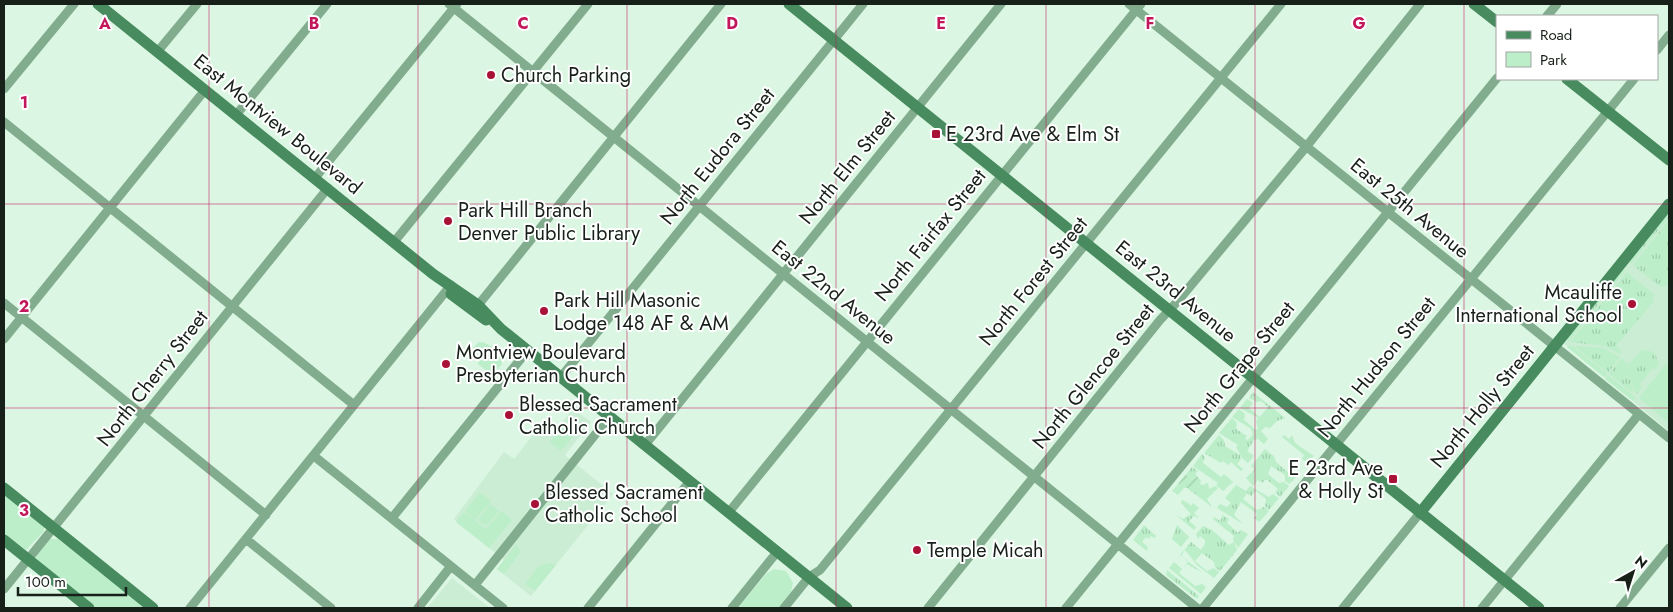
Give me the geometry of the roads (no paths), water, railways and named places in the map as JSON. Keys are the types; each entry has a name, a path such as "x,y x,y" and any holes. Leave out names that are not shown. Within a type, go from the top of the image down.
{"street":[{"path":"4,89 74,4"},
{"name":"East Montview Boulevard","path":"98,4 847,608"},
{"path":"158,51 197,4"},
{"path":"236,115 327,4"},
{"path":"394,242 588,4"},
{"path":"475,309 721,4"},
{"name":"East 23rd Avenue","path":"789,4 1539,608"},
{"name":"North Eudora Street","path":"562,377 863,4"},
{"name":"North Elm Street","path":"645,445 1001,4"},
{"name":"North Forest Street","path":"784,608 809,577 820,570 952,410 1085,242 1281,4"},
{"name":"North Glencoe Street","path":"928,608 1169,311 1306,147 1420,4"},
{"path":"1474,4 1496,21"},
{"path":"1548,15 1557,4"},
{"path":"315,178 453,5"},
{"name":"East 22nd Avenue","path":"453,5 533,72 1197,608"},
{"name":"East 25th Avenue","path":"1136,6 1306,147 1669,438"},
{"name":"North Fairfax Street","path":"729,512 1136,6"},
{"path":"1658,49 1669,35"},
{"name":"North Grape Street","path":"1066,608 1496,79"},
{"path":"1568,80 1669,160"},
{"name":"North Hudson Street","path":"1202,608 1633,80"},
{"path":"4,339 205,90"},
{"path":"4,122 354,405"},
{"name":"North Cherry Street","path":"4,589 328,188"},
{"name":"North Holly Street","path":"1343,608 1669,204"},
{"path":"190,608 449,288"},
{"path":"4,303 266,515"},
{"path":"392,518 528,350"},
{"path":"1482,608 1639,414"},
{"path":"475,585 610,416"},
{"path":"314,456 503,608"},
{"path":"588,608 690,481"},
{"path":"4,488 153,608"},
{"path":"246,539 331,608"},
{"path":"4,540 88,608"},
{"path":"1620,608 1669,548"},
{"path":"732,608 777,552"},
{"path":"418,608 451,566"}],"place":[{"name":"Church Parking","path":"491,75"},
{"name":"E 23rd Ave & Elm St","path":"936,134"},
{"name":"Park Hill Branch Denver Public Library","path":"448,221"},
{"name":"Mcauliffe International School","path":"1632,304"},
{"name":"Park Hill Masonic Lodge 148 AF & AM","path":"544,311"},
{"name":"Montview Boulevard Presbyterian Church","path":"446,364"},
{"name":"Blessed Sacrament Catholic Church","path":"509,415"},
{"name":"E 23rd Ave & Holly St","path":"1393,479"},
{"name":"Blessed Sacrament Catholic School","path":"535,504"},
{"name":"Temple Micah","path":"917,550"}]}
